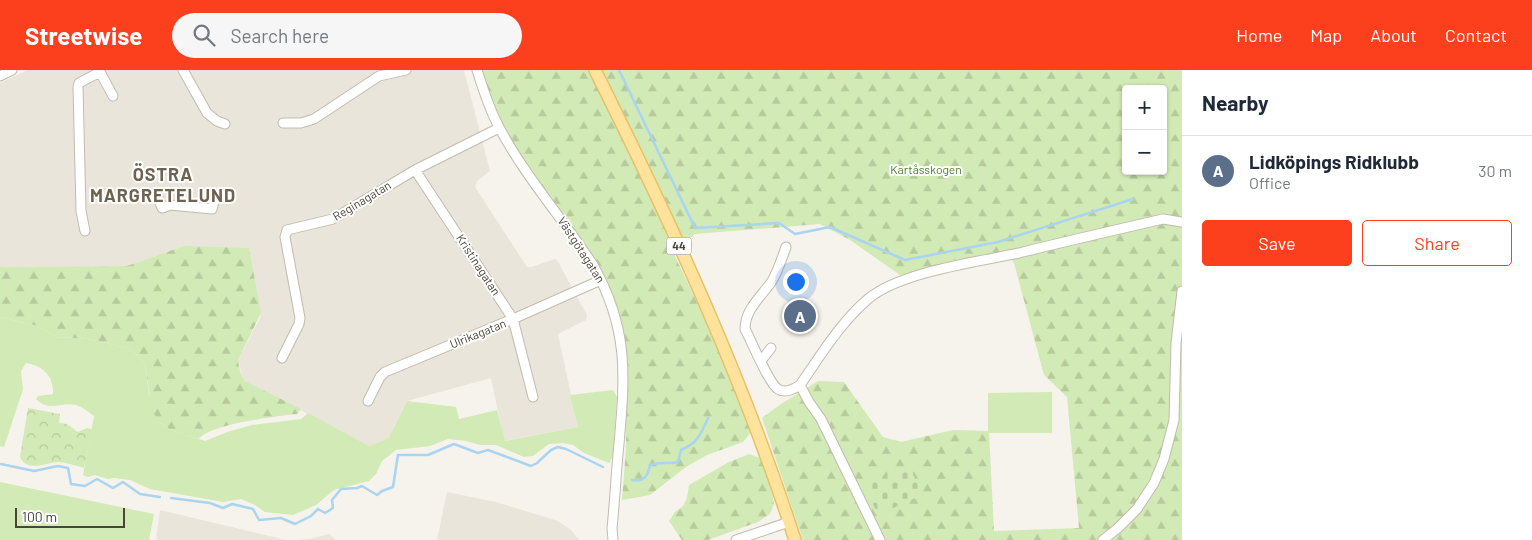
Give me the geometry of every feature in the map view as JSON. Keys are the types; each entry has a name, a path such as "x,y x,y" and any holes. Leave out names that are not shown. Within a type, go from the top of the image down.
{"main road":[{"name":"44","path":"596,70 659,201 755,424 795,540"}],"street":[{"path":"0,76 12,70"},
{"path":"183,70 207,114 225,124"},
{"path":"283,123 301,123 314,119 378,73 406,70"},
{"name":"Västgötagatan","path":"477,70 499,128 586,253 602,280 610,299 618,328 623,363 622,410 612,528 613,540"},
{"path":"86,231 81,211 78,87 100,72 113,96"},
{"name":"Reginagatan","path":"282,358 299,324 300,318 286,237 287,230 333,219 415,170 499,128"},
{"name":"Kristinagatan","path":"415,170 513,319 533,397"},
{"path":"157,195 162,208 170,205 212,209 215,198"},
{"path":"786,247 772,279 748,312 745,320 746,329 770,382 777,389 784,391 791,390 800,385 827,344 869,298 894,284 947,268 1149,222 1163,220 1182,222"},
{"name":"Ulrikagatan","path":"368,401 380,377 385,372 602,280"},
{"path":"1103,540 1137,509 1154,483 1164,459 1174,420 1176,343 1182,291"},
{"path":"761,361 771,348"},
{"path":"800,385 824,426 880,540"},
{"path":"736,540 789,522"}],"shaded area":[{"path":"28,70 464,70 490,171 477,181 475,187 527,267 557,260 587,315 586,320 558,334 578,427 504,441 491,378 407,401 389,437 369,446 245,381 238,360 261,316 184,246 127,266 0,267 0,83"},
{"path":"447,492 496,502 558,521 571,530 579,540 437,540"},
{"path":"160,510 286,540 157,540"},
{"path":"329,534 336,540 296,540 310,539"}],"green space":[{"name":"Kartåsskogen","path":"481,70 1182,70 1182,540 803,540 762,418 818,381 844,382 883,437 901,442 953,430 989,431 994,531 1079,528 1067,397 1044,375 1014,263 1010,257 900,275 850,240 820,224 695,234 673,252 713,336 751,432 743,442 707,455 686,467 650,495 622,500 626,448 626,348 619,313 597,264 523,160 502,124"},
{"path":"184,246 249,248 261,313 238,360 240,371 245,381 301,409 297,414 230,425 216,429 199,439 171,430 160,423 152,411 145,365 137,355 127,348 88,339 57,337 38,326 0,317 0,267 127,266"},
{"path":"0,317 38,326 57,337 88,339 127,348 137,355 145,365 149,394 160,423 171,430 205,441 252,425 301,419 308,413 369,446 389,437 407,401 456,407 459,419 497,410 505,441 578,427 570,395 613,390 617,397 613,456 609,463 584,453 573,445 563,443 549,444 533,456 524,457 496,445 480,445 448,439 430,446 396,450 382,461 376,474 369,481 334,490 316,505 293,515 265,512 241,499 223,502 150,489 130,480 108,479 95,475 88,477 83,475 94,416 76,405 51,406 41,403 36,399 38,396 53,394 53,388 52,382 46,373 32,364 26,363 21,371 23,389 4,447 0,446"},
{"path":"1052,392 1052,433 988,433 988,393"},
{"path":"28,408 60,414 59,423 67,424 78,432 87,428 92,429 84,468 60,462 33,466 24,462 20,457"},
{"path":"749,454 760,458 771,487 774,504 770,514 758,522 708,540 682,540 669,521 675,512 683,506 687,498 689,485 729,462"},
{"path":"909,465 922,495 878,515 864,484"},
{"path":"0,482 154,514 149,540 0,540"}],"waterway":[{"path":"619,70 695,228 779,223 795,234 830,227 905,260 998,242 1133,199"},
{"path":"632,480 640,480 645,477 650,465 678,462 681,450 698,437 708,418"},
{"path":"171,498 210,503 223,508 232,504 253,509 259,520 281,518 295,524 311,516 318,509 325,513 333,508 332,500 341,489 362,486 377,495 393,487 398,455 428,455 454,444 478,453 488,450 531,466 551,450 558,447 603,467"},
{"path":"1,464 34,471 58,466 68,468 71,484 85,486 97,479 113,488 123,482 140,494 160,497"}],"place":[{"name":"Lidköpings Ridklubb","path":"800,316"}],"district":[{"name":"ÖSTRA MARGRETELUND","path":"163,185"}]}
